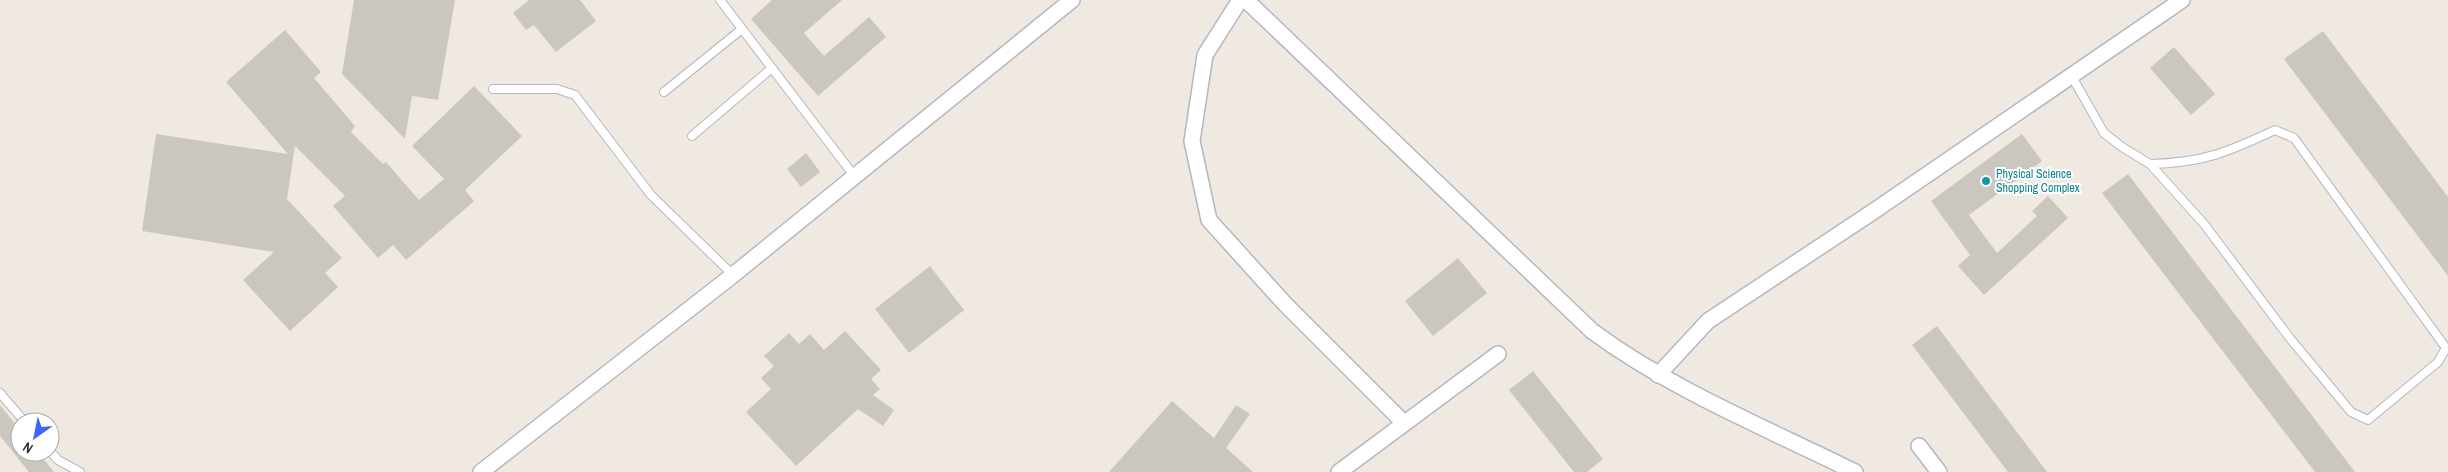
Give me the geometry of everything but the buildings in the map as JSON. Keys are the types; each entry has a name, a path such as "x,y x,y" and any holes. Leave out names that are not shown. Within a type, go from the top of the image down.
{"street":[{"path":"481,472 733,275 1072,0"},
{"path":"1240,0 1205,55 1192,141 1209,220 1285,304 1403,422"},
{"path":"1246,0 1592,331 1630,359 1855,472"},
{"path":"1658,374 1708,321 1874,211 2071,74 2182,0"},
{"path":"1339,472 1403,422 1498,354"},
{"path":"1920,446 1939,472"}],"lane":[{"path":"720,0 855,177"},
{"path":"664,92 742,29"},
{"path":"692,136 772,68"},
{"path":"2071,74 2104,133 2122,147 2150,164 2204,224 2289,337 2351,412 2368,420 2438,362 2446,348 2294,138 2275,130 2226,153 2184,164 2150,164"},
{"path":"493,89 557,88 575,95 651,195 733,275"},
{"path":"0,393 16,412"},
{"path":"60,461 80,472"}],"place":[{"name":"Physical Science Shopping Complex","path":"1986,181"}]}
